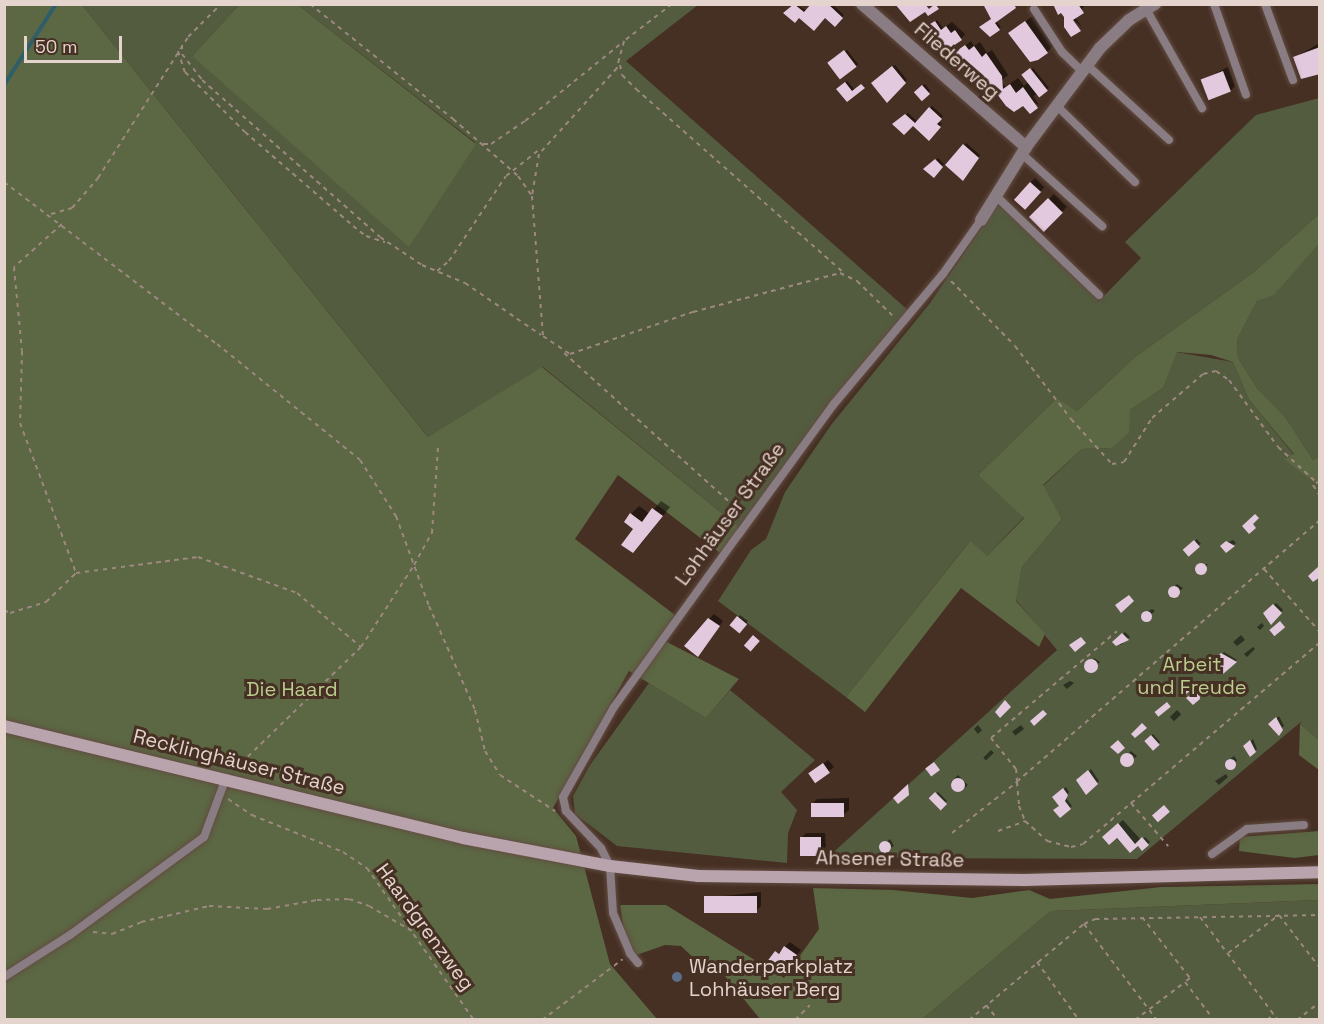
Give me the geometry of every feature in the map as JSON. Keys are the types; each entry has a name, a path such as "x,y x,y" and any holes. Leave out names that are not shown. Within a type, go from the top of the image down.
{"main road":[{"name":"Recklinghäuser Straße","path":"4,726 226,777 463,837"},
{"name":"Ahsener Straße","path":"463,837 609,866 698,876 1024,880 1320,872"}],"street":[{"name":"Fliederweg","path":"862,4 1024,150"},
{"name":"Lohhäuser Straße","path":"981,220 1024,150 1085,68 1113,34 1151,7"}],"lane":[{"path":"1214,4 1246,95"},
{"path":"1266,4 1293,80"},
{"name":"Lohhäuser Straße","path":"1151,7 1202,108"},
{"path":"1034,9 1062,52 1085,68 1169,140"},
{"path":"1057,106 1135,182"},
{"path":"1024,150 1102,226"},
{"path":"996,196 1099,295"},
{"name":"Lohhäuser Straße","path":"609,866 601,848 566,811 563,797 614,707 834,405 943,274 981,220"},
{"path":"4,977 70,935 204,837 226,777"},
{"path":"1212,854 1247,829 1304,825"},
{"path":"609,866 613,914 630,953 638,963"}],"path":[{"path":"44,210 65,213 84,195 114,157 182,45 221,4"},
{"path":"310,4 481,144 518,176 532,196"},
{"path":"481,144 491,144 525,121 672,4"},
{"path":"624,41 620,62 624,78"},
{"path":"182,45 182,54 202,80 388,243"},
{"path":"178,51 185,72 245,132 358,230 388,243 434,271 465,283 543,336 750,519"},
{"path":"434,271 449,261 512,172 542,148 609,77 620,62"},
{"path":"609,77 615,74 624,78 850,275 893,316 904,321"},
{"path":"542,148 532,196 543,336"},
{"path":"507,168 522,166"},
{"path":"518,176 522,166"},
{"path":"4,182 62,223 360,460 396,516 414,565 475,710 485,751 500,775 555,812"},
{"path":"62,223 14,267 22,351 20,423 76,573"},
{"path":"564,353 783,287 836,273 850,275"},
{"path":"943,274 1015,346 1071,419 1112,464 1124,462 1152,418 1203,374 1216,371 1229,380 1278,447 1318,482 1313,484 1320,496"},
{"path":"226,777 362,647 432,533 438,447"},
{"path":"952,833 1017,782 1320,520"},
{"path":"4,610 10,613 46,602 76,573 198,557 297,593 362,647"},
{"path":"1263,568 1320,632"},
{"path":"1117,631 991,738 1016,769 1019,806 1025,821 1047,841 1071,847 1083,844 1320,642"},
{"name":"Haardgrenzweg","path":"220,794 252,815 343,852 367,868 474,1020"},
{"path":"1131,803 1168,846"},
{"path":"998,831 1025,821"},
{"path":"70,935 112,934 152,919 209,906 267,909 338,899 369,906 412,931"},
{"path":"1228,953 1279,915"},
{"path":"1279,915 1320,968"},
{"path":"969,1020 1084,924 1095,919 1320,915"},
{"path":"1134,1020 1190,978 1142,917"},
{"path":"1200,917 1278,1020"},
{"path":"1084,924 1157,1020"},
{"path":"542,1020 630,953"},
{"path":"1037,962 1079,1020"},
{"path":"1185,982 1214,1020"},
{"path":"1297,1020 1320,1002"},
{"path":"795,1020 810,1005"},
{"path":"986,1005 998,1020"},
{"path":"1267,1020 1274,1014"}],"green space":[{"name":"Die Haard","path":"5,5 82,5 428,437 542,367 739,527 720,553 618,475 575,539 675,615 661,639 739,679 706,718 629,671 553,808 576,836 610,964 657,1019 5,1020"},
{"path":"82,5 239,5 192,56 476,143 298,5 698,5 626,61 909,311 739,527 543,367 429,438"},
{"path":"239,5 298,5 476,144 409,247 192,56"},
{"path":"1319,98 1319,214 1254,272 1135,357 1077,411 1057,398 978,475 1024,517 986,557 969,542 846,697 718,601 751,550 766,539 785,492 831,425 930,303 998,203 1099,301 1141,258 1125,242 1256,115"},
{"path":"1319,214 1319,244 1274,295 1257,301 1237,340 1238,358 1257,388 1286,418 1313,460 1319,457 1319,482 1316,484 1284,459 1294,454 1249,400 1233,362 1211,355 1177,352 1163,388 1130,410 1129,433 1111,448 1082,449 1043,485 1062,519 1022,567 1016,601 1045,634 1039,647 961,588 865,712 846,697 970,541 987,556 1024,518 978,475 1057,398 1077,411 1135,357 1254,272"},
{"path":"1319,244 1319,457 1313,460 1286,418 1257,388 1238,358 1237,340 1257,301 1274,294"},
{"name":"Arbeit und Freude","path":"1176,352 1233,362 1249,400 1294,455 1285,458 1316,484 1319,482 1319,740 1300,724 1302,721 1137,859 827,858 1057,650 1016,600 1022,567 1062,519 1043,486 1082,449 1111,448 1130,410 1163,388"},
{"path":"649,683 706,718 730,690 815,760 781,792 797,810 788,833 787,863 617,846 575,814 573,796 590,765"},
{"path":"1300,724 1319,740 1319,770 1299,755"},
{"path":"1319,831 1319,855 1295,858 1239,851 1240,837"},
{"path":"1320,884 1319,900 1051,911 921,1020 760,1019 715,964 704,968 681,946 665,945 628,958 620,905 666,905 784,978 819,929 813,888 893,890 972,898 1029,890 1050,899 1161,887"},
{"path":"1319,900 1319,1019 921,1020 1051,911"}],"building":[{"path":"794,4 804,12 811,4 828,4 843,18 835,27 825,18 814,31 799,18 795,23 783,13"},
{"path":"895,4 925,4 929,9 935,4 939,9 928,16 925,12 910,22"},
{"path":"983,4 1014,4 1016,8 995,23 1000,30 990,37 979,27 991,19"},
{"path":"1053,4 1078,4 1084,13 1073,20 1081,31 1071,37 1064,27 1064,17 1061,13 1058,15"},
{"path":"935,21 941,30 946,26 951,33 955,30 962,40 944,52 925,27"},
{"path":"1025,21 1048,53 1030,62 1008,33"},
{"path":"965,45 969,50 974,46 982,57 986,53 1002,76 1003,89 1010,84 1016,93 1023,87 1038,108 1030,114 1023,106 1014,112 1006,106 997,94 986,88 970,65 965,68 951,55"},
{"path":"1320,47 1320,74 1301,79 1293,57"},
{"path":"844,50 857,67 840,79 827,63"},
{"path":"892,66 906,83 887,103 871,83"},
{"path":"1030,68 1048,91 1039,98 1021,75"},
{"path":"1223,71 1231,92 1208,100 1201,80"},
{"path":"845,82 852,91 861,84 865,88 847,102 836,89"},
{"path":"922,85 930,94 922,101 914,92"},
{"path":"929,107 942,119 937,124 941,127 929,141 913,126 904,135 892,124 905,114 915,123"},
{"path":"963,144 979,158 963,181 945,165"},
{"path":"935,159 943,167 934,178 923,169"},
{"path":"1030,182 1041,192 1025,210 1014,200"},
{"path":"1048,198 1063,213 1044,232 1029,217"},
{"path":"652,508 663,516 633,553 621,545 633,529 624,522 630,513 642,522"},
{"path":"1255,514 1259,518 1253,524 1256,528 1249,534 1242,526"},
{"path":"1194,540 1200,547 1189,557 1183,550"},
{"path":"1226,541 1235,546 1226,553 1220,546"},
{"path":"690,562 700,568 693,580 683,574"},
{"path":"1203,563 1207,569 1203,575 1199,575 1195,567"},
{"path":"1318,567 1320,577 1313,582 1308,576"},
{"path":"1176,586 1179,587 1179,597 1172,598 1169,597 1168,590 1169,587"},
{"path":"1129,595 1134,601 1121,613 1115,605"},
{"path":"1273,604 1282,613 1271,625 1263,613"},
{"path":"1146,610 1152,616 1146,622 1140,616"},
{"path":"737,616 747,624 740,634 729,625"},
{"path":"708,618 720,626 698,657 684,646"},
{"path":"1280,621 1285,627 1274,636 1269,630"},
{"path":"1122,633 1129,640 1116,646 1112,642"},
{"path":"753,635 760,641 751,651 744,646"},
{"path":"1081,637 1086,643 1075,652 1069,645"},
{"path":"1221,653 1237,662 1223,674 1214,660"},
{"path":"1091,659 1096,661 1098,666 1096,671 1091,673 1086,671 1084,666 1086,661"},
{"path":"1188,681 1194,688 1182,697 1179,689"},
{"path":"1199,689 1200,699 1193,705 1186,698"},
{"path":"1005,700 1011,707 1000,718 995,712"},
{"path":"1167,702 1171,707 1158,717 1155,712"},
{"path":"1043,710 1047,714 1034,726 1030,721"},
{"path":"1276,717 1283,730 1279,736 1268,724"},
{"path":"1142,723 1147,728 1135,738 1131,734"},
{"path":"1151,735 1160,745 1153,751 1144,741"},
{"path":"1118,740 1125,748 1118,754 1110,747"},
{"path":"1250,740 1256,752 1250,757 1243,746"},
{"path":"1127,753 1132,755 1134,760 1132,765 1127,767 1122,765 1120,760 1122,755"},
{"path":"1230,758 1236,764 1230,770 1224,764"},
{"path":"934,762 940,770 931,777 925,769"},
{"path":"823,763 830,773 815,783 808,773"},
{"path":"1088,770 1098,784 1086,795 1076,780"},
{"path":"958,778 963,780 965,785 963,790 958,792 953,790 951,785 953,780"},
{"path":"908,784 909,795 898,804 893,798"},
{"path":"1063,788 1068,795 1065,801 1071,809 1060,818 1053,810 1059,806 1052,797"},
{"path":"935,792 947,804 941,810 929,798"},
{"path":"811,803 844,803 844,817 811,817"},
{"path":"1164,805 1170,812 1158,822 1152,815"},
{"path":"1118,823 1135,844 1142,837 1149,845 1142,851 1138,846 1130,853 1117,838 1109,845 1102,837"},
{"path":"800,837 821,837 821,856 800,856"},
{"path":"887,841 891,847 887,853 883,853 879,845"},
{"path":"704,896 757,896 757,913 704,913"},
{"path":"784,946 797,955 783,975 766,963 775,951 779,954"}],"waterway":[{"path":"4,85 56,4"}],"place":[{"name":"Wanderparkplatz Lohhäuser Berg","path":"677,977"}]}
